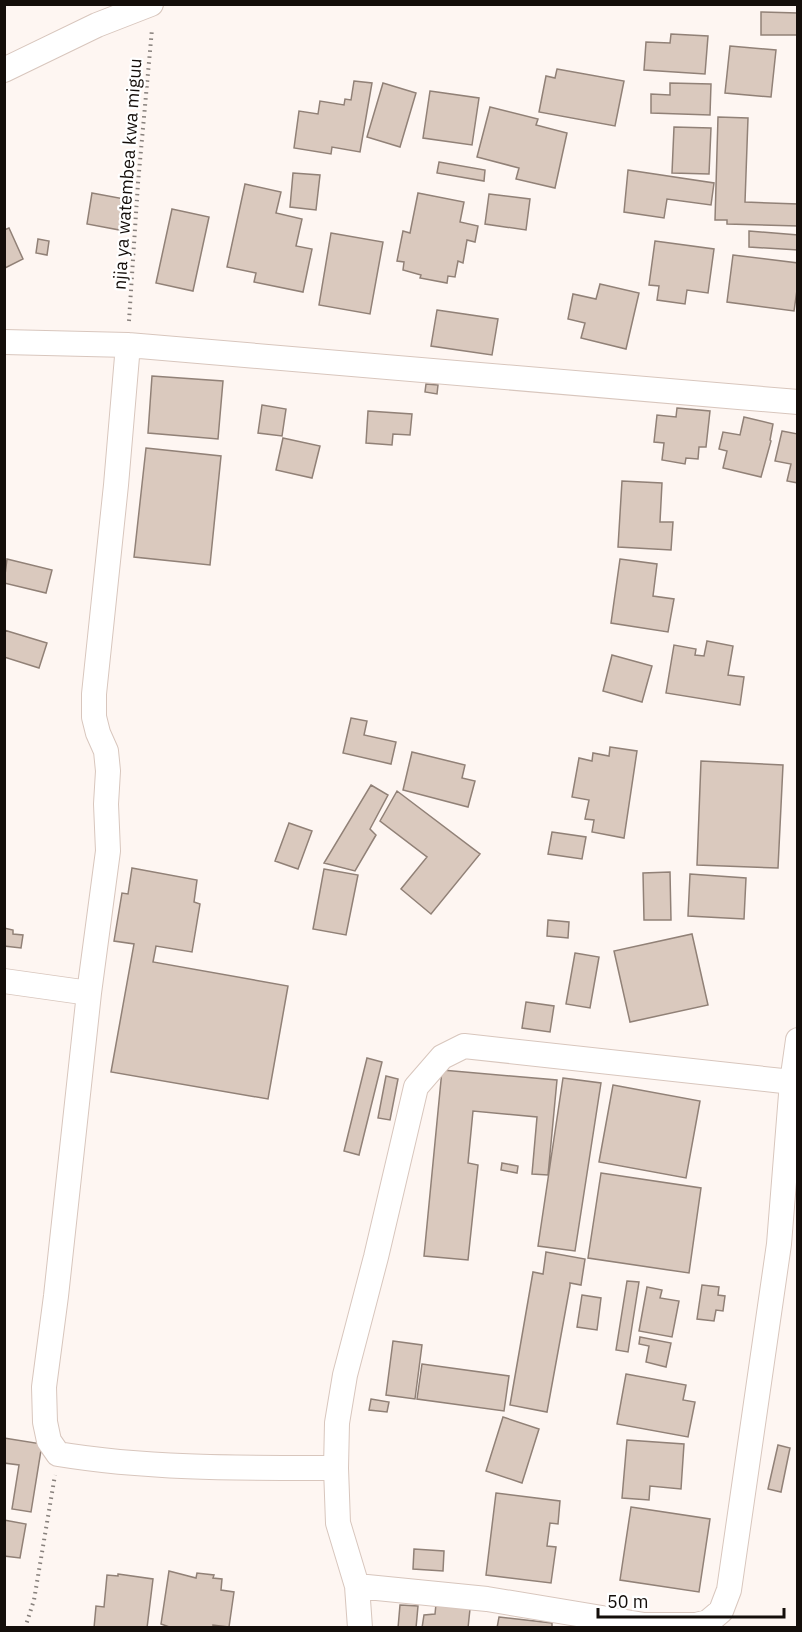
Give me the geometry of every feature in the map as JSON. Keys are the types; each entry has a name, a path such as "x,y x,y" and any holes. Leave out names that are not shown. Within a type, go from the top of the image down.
{"street":[{"path":"4,70 97,25 151,4"},
{"path":"4,342 128,345 798,402"},
{"path":"128,345 94,694 94,717 106,752 108,771 106,804 108,851 89,993 44,1387 45,1422 49,1441 58,1454 96,1460 170,1466 336,1468"},
{"path":"4,981 89,993"},
{"path":"357,1587 487,1599 644,1625 696,1625 708,1622 721,1611 729,1590 788,1246 792,1082 798,1040"},
{"path":"360,1628 357,1587 338,1523 336,1423 345,1376 416,1087 442,1057 464,1046 492,1047 792,1082"}],"path":[{"name":"njia ya watembea kwa miguu","path":"128,345 138,183 152,28"},
{"path":"25,1628 34,1600 58,1454"}],"building":[{"path":"761,12 798,13 798,35 761,35"},
{"path":"671,34 708,36 705,74 644,70 646,42 670,43"},
{"path":"730,46 776,50 771,97 725,93"},
{"path":"557,69 624,81 615,126 539,112 546,76 555,78"},
{"path":"354,81 372,83 360,152 332,147 331,154 294,148 299,111 318,114 320,101 344,105 345,99 351,100"},
{"path":"383,83 416,93 400,147 367,137"},
{"path":"670,83 711,84 710,115 651,113 651,94 670,95"},
{"path":"430,91 479,98 472,145 423,138"},
{"path":"490,107 538,119 536,125 567,133 555,188 516,179 519,168 477,157"},
{"path":"718,117 748,118 745,202 798,204 798,226 727,224 727,220 715,220"},
{"path":"674,127 711,128 709,174 672,173"},
{"path":"439,162 485,170 484,181 437,173"},
{"path":"628,170 714,183 711,205 667,199 664,218 624,212"},
{"path":"293,173 320,175 316,210 290,207"},
{"path":"245,184 281,192 276,213 302,219 296,246 312,249 303,292 254,282 256,273 227,267"},
{"path":"92,193 130,200 125,231 87,224"},
{"path":"418,193 464,202 460,222 478,226 475,242 467,240 463,263 458,261 455,277 448,276 447,283 420,278 421,275 403,270 404,262 397,261 403,231 410,233"},
{"path":"489,194 530,199 526,230 485,224"},
{"path":"172,209 209,217 193,291 156,283"},
{"path":"9,228 23,259 5,268 4,230"},
{"path":"749,231 798,235 798,250 749,247"},
{"path":"331,233 383,242 370,314 319,305"},
{"path":"38,239 49,241 47,255 36,253"},
{"path":"655,241 714,249 708,293 687,290 685,304 657,300 659,286 649,285"},
{"path":"733,255 798,263 794,311 727,302"},
{"path":"600,284 639,293 626,349 581,338 585,323 568,319 573,294 596,299"},
{"path":"437,310 498,319 492,355 431,346"},
{"path":"152,376 223,381 218,439 148,433"},
{"path":"426,384 438,385 437,394 425,392"},
{"path":"262,405 286,409 282,436 258,433"},
{"path":"677,408 710,411 706,447 699,447 698,459 686,458 685,464 662,460 664,443 654,442 657,415 676,417"},
{"path":"368,411 412,414 410,435 393,434 392,445 366,443"},
{"path":"744,417 773,424 771,441 761,477 723,468 727,451 719,449 723,432 740,435"},
{"path":"782,431 798,434 798,483 787,481 791,464 775,461"},
{"path":"283,438 320,446 312,478 276,470"},
{"path":"146,448 221,456 210,565 134,557"},
{"path":"622,481 662,483 660,522 673,522 671,550 618,547"},
{"path":"7,559 52,570 46,593 4,583"},
{"path":"620,559 657,564 653,596 674,599 668,632 611,623"},
{"path":"4,630 47,643 39,668 4,657"},
{"path":"707,641 733,646 728,675 744,677 740,705 666,693 674,645 696,649 695,655 704,656"},
{"path":"612,655 652,666 642,702 603,691"},
{"path":"351,718 367,721 364,735 396,742 391,764 343,753"},
{"path":"610,747 637,751 624,838 592,832 594,820 585,819 589,800 572,797 579,758 592,761 593,753 609,756"},
{"path":"412,752 465,765 462,778 475,781 468,807 403,790"},
{"path":"701,761 783,765 778,868 697,865"},
{"path":"371,785 388,795 370,829 376,835 355,871 324,863"},
{"path":"397,791 480,854 431,914 401,889 427,857 380,821"},
{"path":"289,823 312,831 298,869 275,861"},
{"path":"552,832 586,837 582,859 548,854"},
{"path":"132,868 197,880 194,902 200,904 192,952 156,946 153,962 288,986 268,1099 111,1072 134,944 114,941 122,893 128,894"},
{"path":"324,869 358,875 346,935 313,929"},
{"path":"670,872 671,920 644,920 643,873"},
{"path":"690,874 746,878 744,919 688,916"},
{"path":"548,920 569,922 568,938 547,936"},
{"path":"4,928 13,930 13,934 23,935 21,948 4,946"},
{"path":"692,934 708,1005 630,1022 614,951"},
{"path":"575,953 599,957 590,1008 566,1004"},
{"path":"526,1002 554,1006 550,1032 522,1028"},
{"path":"367,1058 382,1062 359,1155 344,1151"},
{"path":"442,1070 557,1080 548,1175 532,1174 537,1117 473,1111 468,1163 478,1165 468,1260 424,1256"},
{"path":"386,1076 398,1079 390,1120 378,1118"},
{"path":"563,1078 601,1083 575,1251 538,1246"},
{"path":"613,1085 700,1101 686,1178 599,1162"},
{"path":"502,1163 518,1166 517,1173 501,1170"},
{"path":"601,1173 701,1188 689,1273 588,1258"},
{"path":"546,1252 585,1259 581,1285 570,1283 547,1412 510,1405 533,1272 543,1274"},
{"path":"627,1281 639,1282 628,1352 616,1350"},
{"path":"702,1285 719,1287 718,1295 725,1296 723,1311 716,1310 714,1321 697,1319"},
{"path":"647,1287 662,1290 660,1298 679,1301 672,1337 639,1331"},
{"path":"582,1295 601,1298 597,1330 577,1327"},
{"path":"640,1337 671,1343 666,1367 646,1362 649,1346 639,1344"},
{"path":"393,1341 422,1345 415,1399 386,1395"},
{"path":"422,1364 509,1376 504,1411 417,1399"},
{"path":"626,1374 686,1385 683,1400 695,1402 688,1437 617,1424"},
{"path":"371,1399 389,1402 387,1412 369,1410"},
{"path":"503,1417 539,1429 522,1483 486,1471"},
{"path":"4,1438 42,1444 31,1512 12,1509 19,1465 4,1463"},
{"path":"627,1440 684,1444 681,1489 650,1486 649,1500 622,1498"},
{"path":"778,1445 790,1448 781,1492 768,1489"},
{"path":"496,1493 560,1501 558,1524 550,1523 547,1546 556,1547 551,1583 486,1575"},
{"path":"631,1507 710,1519 699,1592 620,1580"},
{"path":"4,1520 26,1524 20,1558 4,1556"},
{"path":"414,1549 444,1551 443,1571 413,1569"},
{"path":"169,1571 196,1578 197,1573 214,1575 213,1578 222,1579 221,1590 234,1592 229,1627 213,1625 213,1628 172,1628 161,1624"},
{"path":"118,1574 153,1579 147,1628 94,1628 96,1606 104,1607 107,1575 118,1576"},
{"path":"436,1604 470,1609 468,1628 422,1628 424,1615 435,1614"},
{"path":"400,1605 418,1606 416,1628 398,1628"},
{"path":"499,1617 552,1623 552,1628 497,1628"}]}
